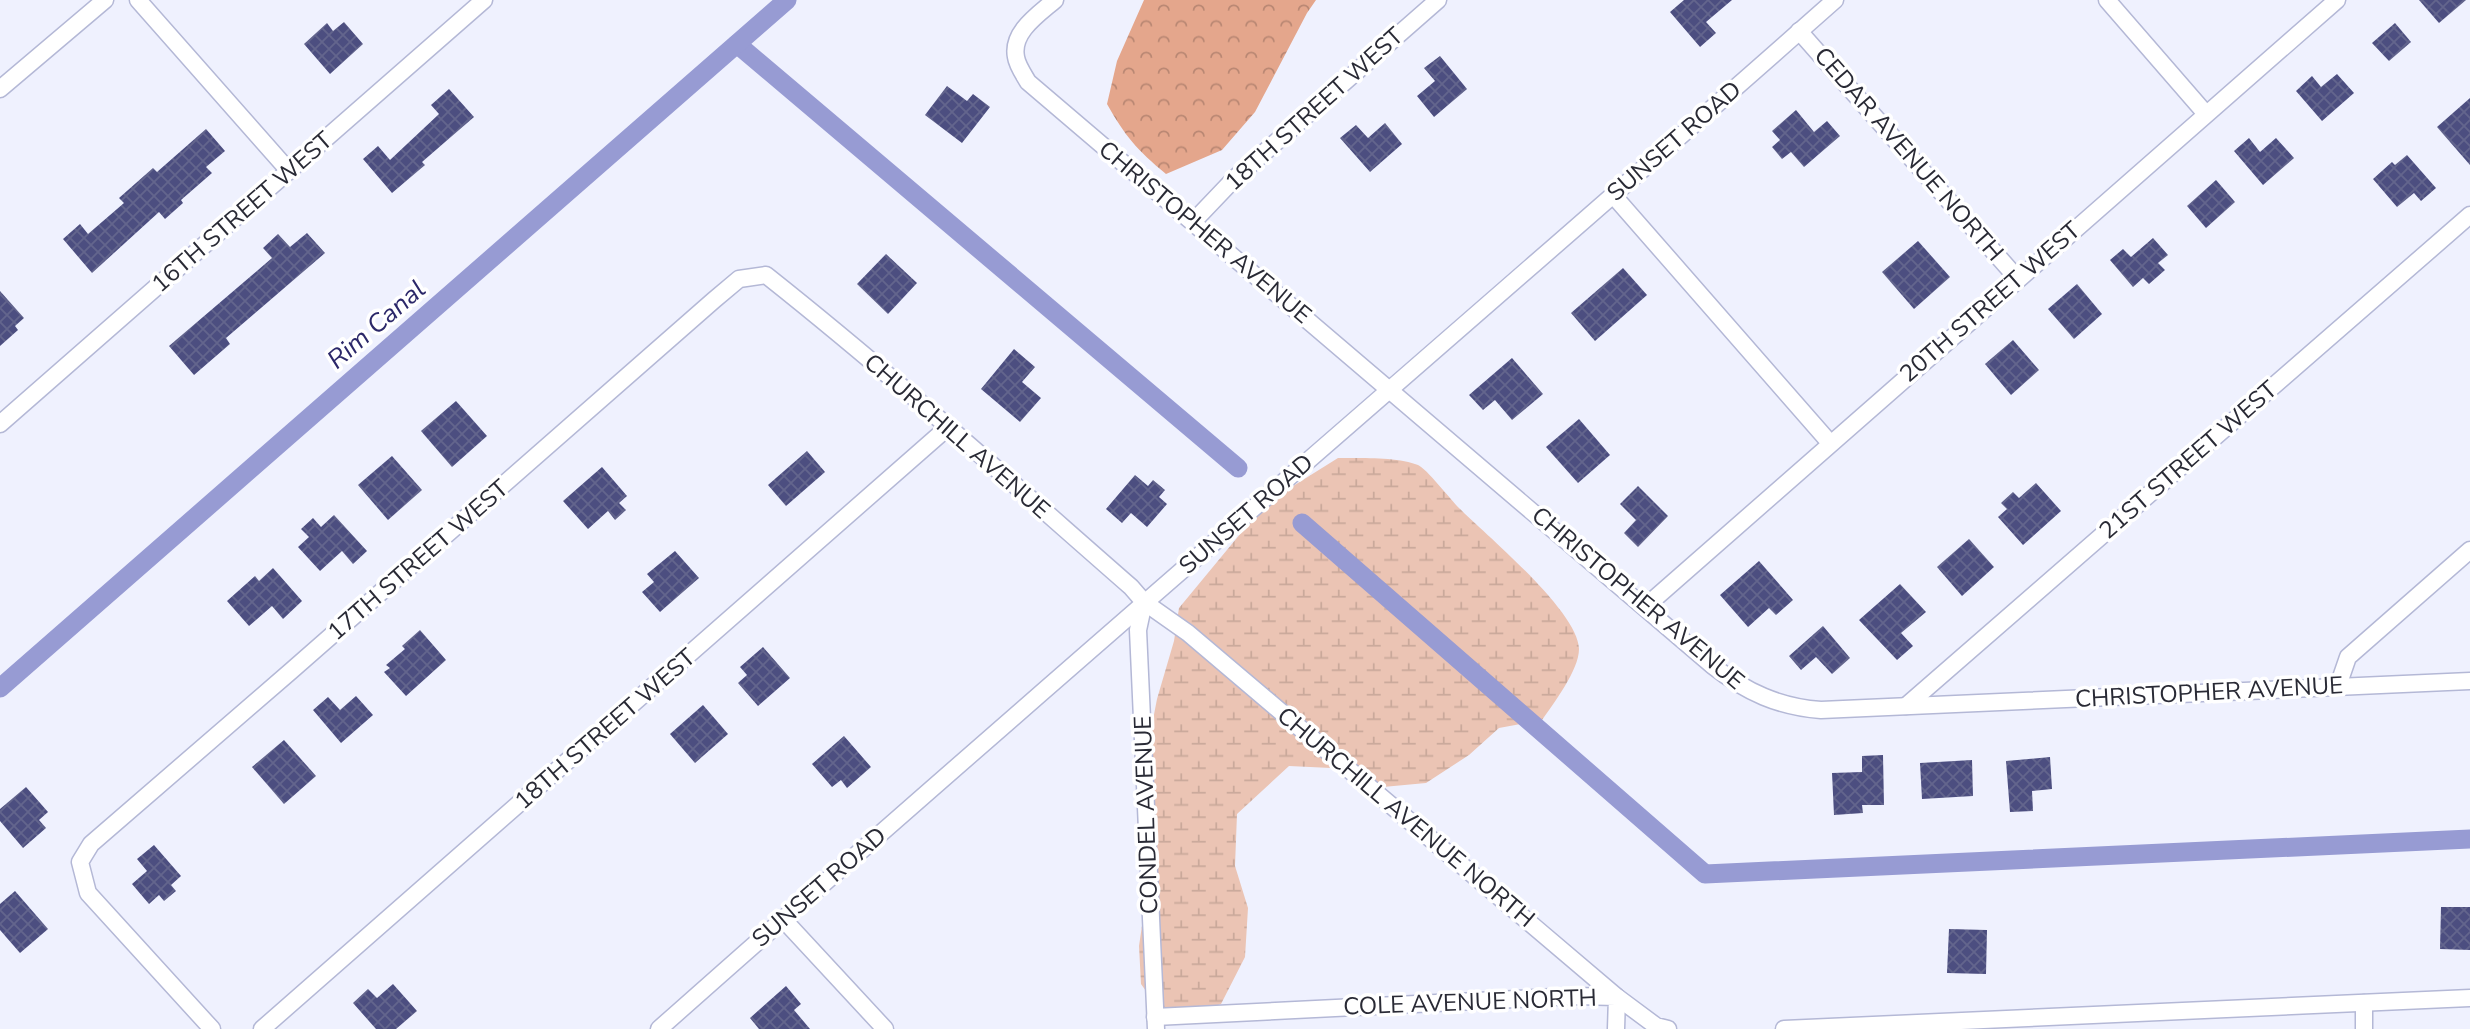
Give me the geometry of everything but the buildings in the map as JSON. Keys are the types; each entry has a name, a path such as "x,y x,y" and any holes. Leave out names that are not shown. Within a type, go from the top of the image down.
{"street":[{"path":"0,89 105,0"},
{"path":"138,0 289,171"},
{"name":"16TH STREET WEST","path":"0,424 484,0"},
{"name":"CHRISTOPHER AVENUE","path":"1055,0 1031,21 1018,37 1016,56 1028,82 1731,680 1775,702 1797,708 1821,710 2470,681"},
{"name":"18TH STREET WEST","path":"1193,222 1234,179 1438,0"},
{"name":"SUNSET ROAD","path":"659,1029 1835,0"},
{"path":"2107,0 2206,114"},
{"name":"20TH STREET WEST","path":"1645,607 2337,0"},
{"name":"CEDAR AVENUE NORTH","path":"1799,31 2017,278"},
{"path":"1613,195 1830,443"},
{"name":"21ST STREET WEST","path":"1906,706 2470,215"},
{"name":"CHURCHILL AVENUE","path":"766,275 818,316 1131,587 1144,602"},
{"name":"17TH STREET WEST","path":"212,1029 88,893 80,862 91,844 714,300 739,279 766,275"},
{"name":"18TH STREET WEST","path":"262,1029 947,428"},
{"path":"2338,687 2348,657 2470,550"},
{"name":"CHURCHILL AVENUE NORTH","path":"1144,602 1188,633 1617,997 1656,1026 1668,1029"},
{"name":"CONDEL AVENUE","path":"1144,602 1138,630 1155,1023"},
{"path":"783,919 885,1029"},
{"name":"COLE AVENUE NORTH","path":"1155,1023 1575,996 1617,997"},
{"path":"1616,1029 1617,997"},
{"path":"1784,1029 2113,1022 2364,1003 2470,998"},
{"path":"2364,1003 2364,1029"}],"green space":[{"path":"1144,0 1316,0 1255,112 1222,150 1166,174 1132,142 1107,104 1117,61"},
{"path":"1338,458 1390,459 1422,467 1459,508 1529,574 1564,615 1575,633 1579,649 1575,667 1542,720 1499,728 1469,755 1426,783 1383,787 1331,768 1289,766 1237,814 1235,866 1248,908 1245,957 1221,1004 1194,1014 1161,1012 1141,984 1139,946 1149,878 1136,831 1145,761 1157,699 1174,641 1179,608 1255,516 1282,493"}],"waterway":[{"name":"Rim Canal","path":"0,688 787,0"},
{"path":"737,44 1238,468"},
{"path":"1302,523 1705,874 2470,839"}]}
